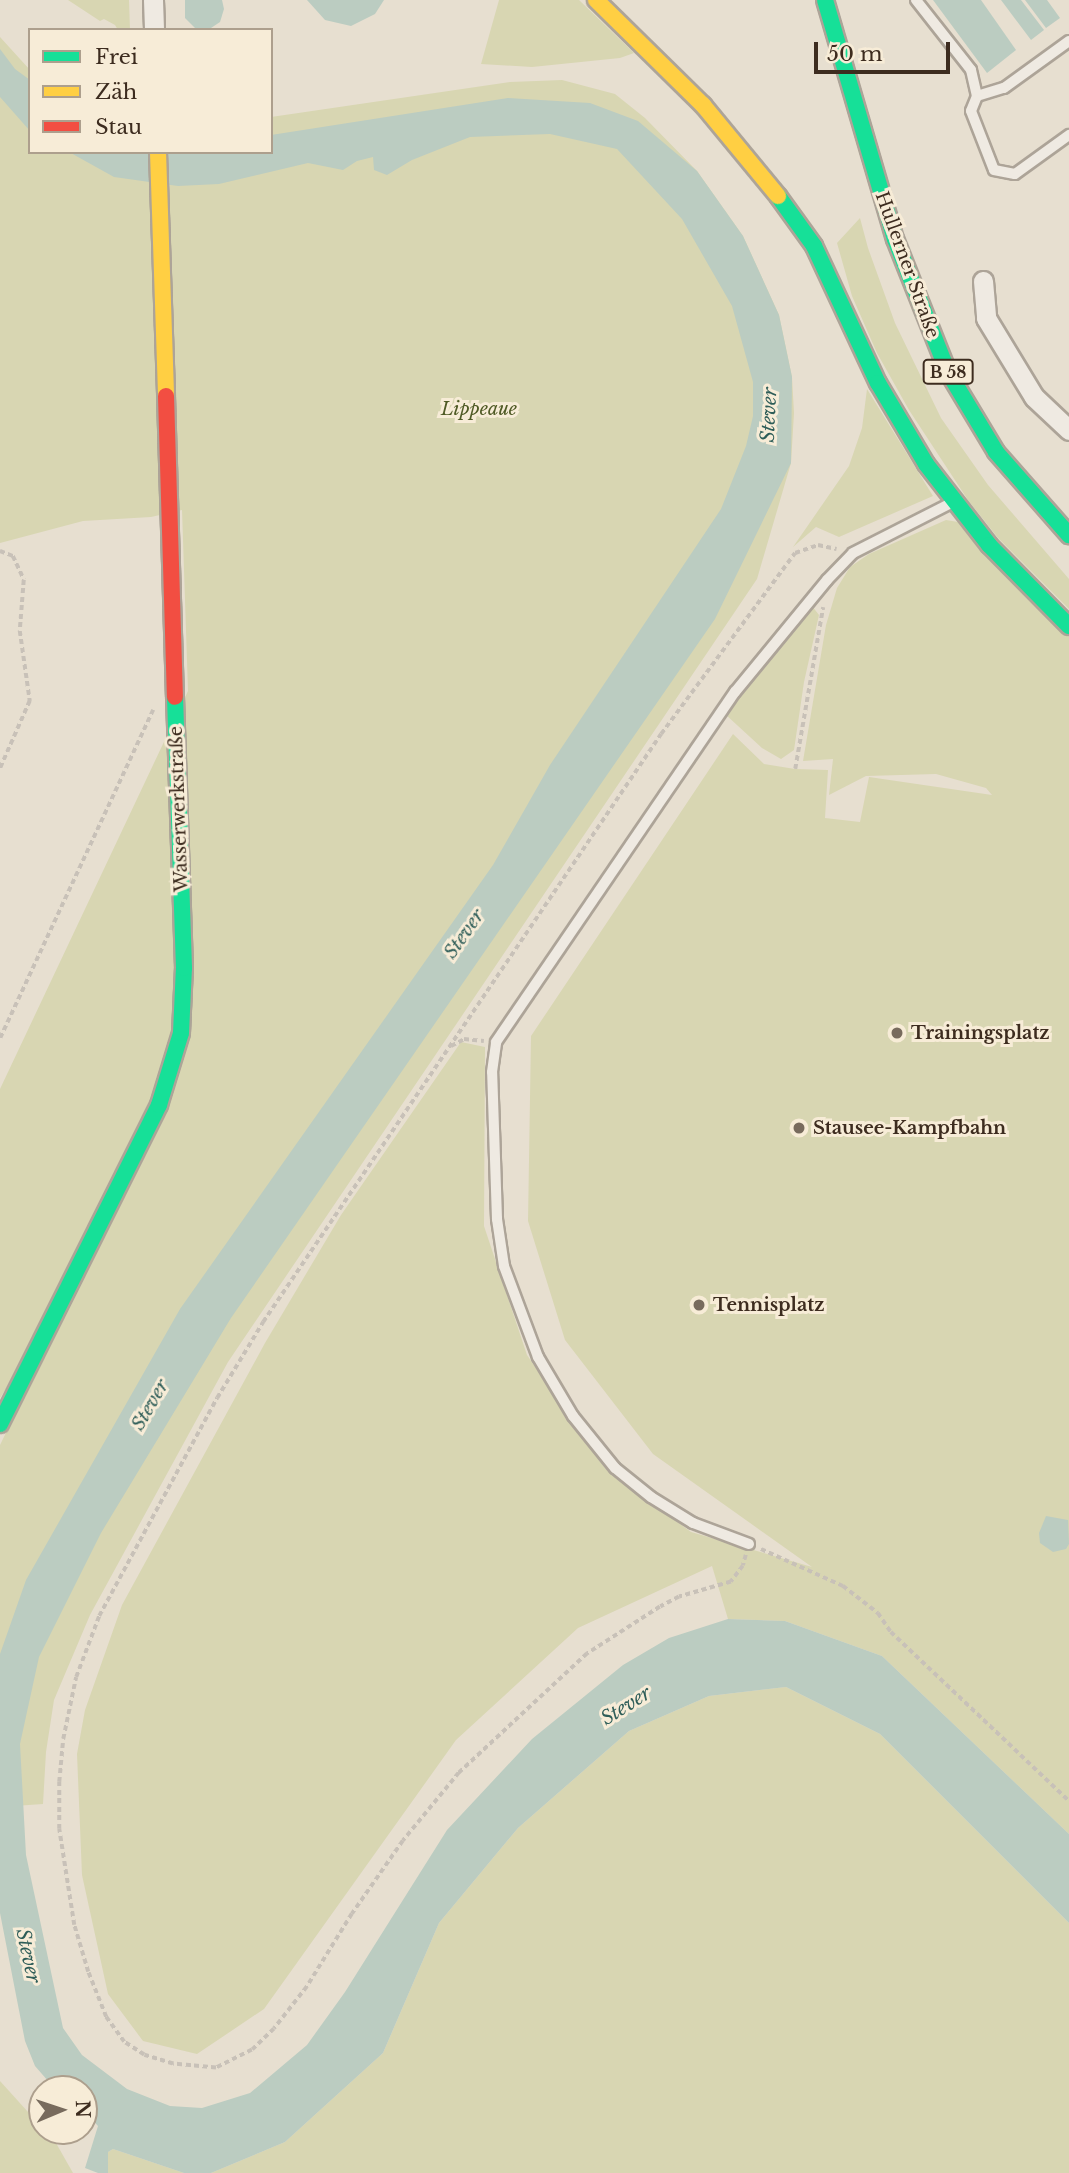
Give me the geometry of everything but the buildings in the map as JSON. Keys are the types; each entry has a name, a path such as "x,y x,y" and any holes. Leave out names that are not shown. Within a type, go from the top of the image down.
{"street":[{"path":"153,0 154,28"},
{"path":"596,0 703,105 757,167 814,246 878,383 926,464 953,502 1023,583 1069,626"},
{"name":"Hullerner Straße","path":"825,0 895,239 948,372 996,452 1069,535"},
{"name":"Wasserwerkstraße","path":"0,1424 159,1105 181,1033 184,968 158,154"},
{"path":"984,281 986,318 1034,397 1069,430"}],"lane":[{"path":"916,0 971,70 977,96 971,111 994,170 1015,174 1069,135"},
{"path":"977,96 1004,89 1069,41"},
{"path":"749,1544 693,1523 650,1497 615,1468 573,1416 538,1357 505,1266 497,1219 492,1072 496,1042 734,692 827,580 853,553 953,502"}],"path":[{"path":"853,553 818,545 795,553 661,734 263,1322 217,1398 99,1616 80,1667 63,1739 59,1782 64,1867 74,1925 88,1972 106,2017 124,2042 144,2055 173,2064 216,2068 252,2050 274,2029 307,1987 352,1914 403,1841 459,1773 587,1654 660,1607 731,1582 743,1566 749,1544 843,1586 878,1613 891,1632 1069,1801"},
{"path":"0,551 13,556 24,580 20,631 30,701 0,769"},
{"path":"795,769 827,580"},
{"path":"0,1038 153,709"},
{"path":"448,1048 464,1039 496,1042"}],"green space":[{"path":"68,0 129,0 130,28 117,28 104,19 100,21"},
{"path":"499,0 579,0 634,53 620,58 532,67 481,64"},
{"name":"Lippeaue","path":"0,37 28,68 28,154 273,154 273,117 510,82 562,80 615,94 645,118 697,171 743,236 779,315 792,377 794,413 791,463 757,579 228,1362 90,1615 54,1700 46,1752 43,1804 0,1807 0,1445 100,1241 0,1398 0,1089 188,691 182,510 151,517 83,521 0,543"},
{"path":"860,218 895,323 941,418 988,485 1069,579 1069,609 998,538 968,500 909,410 877,353 852,296 837,243"},
{"path":"867,389 933,496 839,537 816,527 793,547 849,466 862,428"},
{"path":"946,520 958,522 1069,637 1069,1834 882,1656 785,1621 728,1619 712,1566 578,1628 456,1740 264,2009 197,2054 143,2041 108,1994 82,1875 77,1754 85,1710 122,1605 265,1343 341,1215 461,1042 485,1047 484,1226 527,1355 605,1468 691,1532 812,1567 653,1454 565,1340 528,1221 531,1036 733,734 764,764 828,770 825,818 860,822 869,777 992,795 986,788 936,774 866,776 829,795 833,759 803,761 826,625 837,588 850,567 869,554"},
{"path":"812,606 819,615 804,682 794,750 781,759 762,748 725,714 759,667"},
{"path":"786,1687 880,1734 1069,1923 1069,2173 211,2173 285,2142 383,2053 439,1923 518,1828 629,1731 709,1696"},
{"path":"0,2081 28,2112 28,2145 57,2145 73,2173 0,2173"},
{"path":"113,2149 184,2173 108,2173 108,2152"}],"water":[{"path":"185,0 222,0 224,9 220,22 211,28 195,28 185,18"},
{"path":"307,0 384,0 375,14 351,26 325,20"},
{"path":"933,0 981,0 1016,50 987,73"},
{"path":"1001,0 1021,0 1044,30 1031,40"},
{"path":"1025,0 1047,0 1060,18 1046,28"},
{"path":"0,49 15,69 28,79 28,129 0,97"},
{"name":"Stever","path":"508,98 590,103 638,121 697,171 743,236 779,315 792,377 791,463 715,619 231,1318 101,1533 39,1657 20,1744 26,1855 63,2028 82,2055 127,2089 170,2106 202,2108 250,2093 307,2045 345,1992 447,1830 532,1739 623,1665 669,1638 728,1619 785,1621 882,1656 1069,1834 1069,1923 880,1734 786,1687 709,1696 629,1731 518,1828 439,1923 383,2053 285,2142 211,2173 184,2173 113,2149 108,2152 108,2173 98,2173 85,2168 92,2145 98,2145 98,2075 43,2075 35,2066 25,2041 0,1913 0,1654 26,1580 180,1309 493,865 550,765 721,509 746,446 753,416 753,382 732,306 682,219 617,149 550,134 470,137 412,160 387,175 374,170 373,157 357,161 343,170 308,163 219,184 178,186 114,177 73,154 273,154 273,135"},
{"path":"1046,1516 1068,1520 1069,1544 1066,1549 1053,1552 1040,1543 1039,1533"}],"traffic: fast":[{"path":"825,0 895,239 948,372 996,452 1069,535"},
{"path":"778,196 814,246 878,383 926,464 989,545 1069,626"},
{"path":"0,1424 159,1105 181,1033 184,968 175,697"}],"traffic: slow":[{"path":"596,0 703,105 778,196"},
{"path":"158,154 166,396"}],"traffic: jam":[{"path":"166,396 175,697"}],"place":[{"name":"Trainingsplatz","path":"897,1033"},
{"name":"Stausee-Kampfbahn","path":"799,1128"},
{"name":"Tennisplatz","path":"699,1305"}]}
